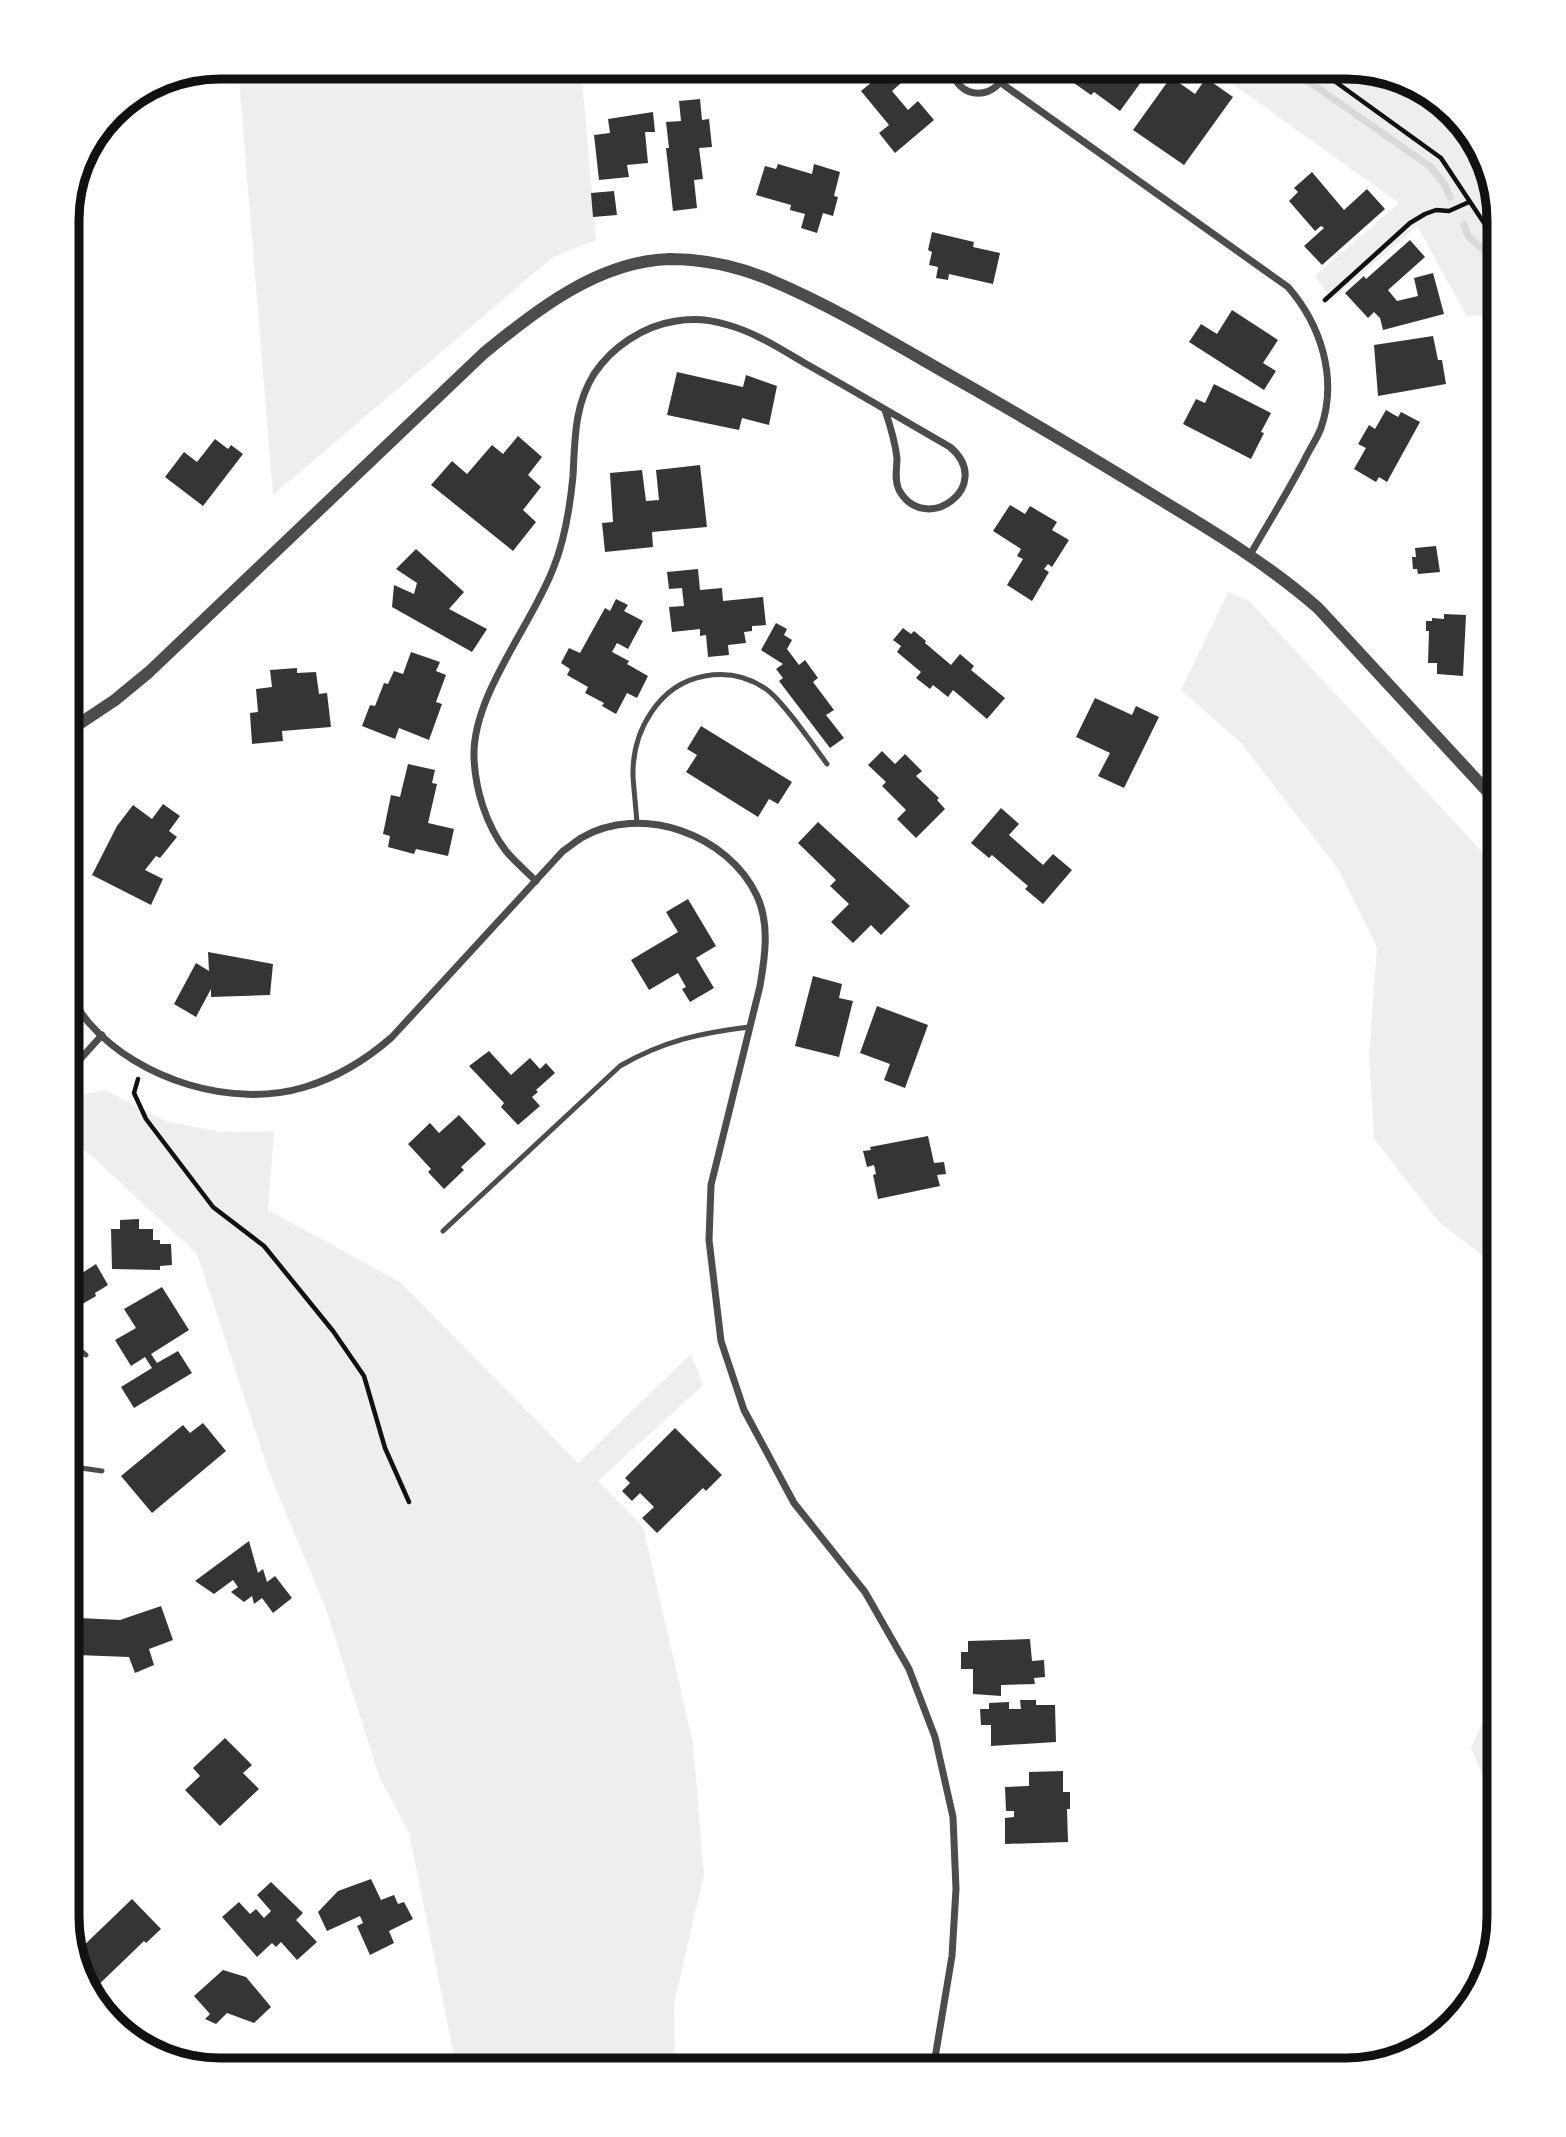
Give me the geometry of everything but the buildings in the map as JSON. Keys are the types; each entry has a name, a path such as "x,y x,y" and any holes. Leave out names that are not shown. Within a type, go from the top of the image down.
{"street":[{"path":"955,79 968,91 985,93 1002,79"},
{"path":"1000,83 1288,287 1303,304 1317,328 1325,358 1327,381 1321,428 1250,555"},
{"path":"79,724 115,700 149,672 493,346 528,318 574,288 617,269 643,261 700,260 725,264 814,299 1063,439 1250,555 1318,608 1487,790"},
{"path":"536,881 506,851 493,829 477,781 474,755 478,725 491,691 554,568 570,501 577,417 584,391 595,372 629,339 652,328 676,321 701,320 727,324 757,336 950,447 960,455 965,467 965,480 953,500 942,508 930,510 918,507 907,500 898,489 895,447 885,410"},
{"path":"79,1007 89,1023 102,1035 142,1065 189,1086 218,1091 275,1092 302,1088 324,1080 372,1055 392,1037 564,851 581,838 600,830 637,824 666,826 688,833 708,844 729,859 746,877 763,916 765,957 711,1185 709,1240 721,1340 744,1410 775,1468 794,1503 865,1592 909,1669 935,1737 953,1817 956,1889 952,1956 935,2058"},
{"path":"79,1061 102,1035"}],"lane":[{"path":"637,824 633,774 642,729 653,708 669,692 689,679 728,674 749,679 768,691 827,764"},
{"path":"443,1231 620,1066 675,1040 702,1033 750,1027"},
{"path":"79,1349 86,1355"},
{"path":"79,1468 102,1471"}],"path":[{"path":"1332,79 1441,158 1487,228"},
{"path":"1325,300 1410,223 1436,210 1449,211 1469,202"},
{"path":"142,1065 134,1093 146,1119 213,1207 264,1246 333,1331 363,1376 385,1448 409,1502"}],"shaded area":[{"path":"239,79 582,79 596,240 553,257 273,495"},
{"path":"1226,79 1374,81 1400,89 1417,98 1446,120 1458,134 1477,166 1486,201 1487,315 1467,316 1417,226 1332,300 1315,276 1399,203"},
{"path":"1228,592 1249,601 1487,857 1487,1259 1439,1222 1374,1139 1369,1054 1377,947 1338,869 1241,743 1181,690"},
{"path":"105,1090 165,1121 221,1132 274,1131 268,1210 400,1282 578,1463 691,1354 703,1385 598,1481 643,1527 693,1743 704,1875 674,2003 675,2058 455,2058 409,1833 379,1776 326,1609 269,1472 197,1254 79,1147 79,1098"},
{"path":"1487,1712 1487,1786 1471,1748"}],"waterway":[{"path":"1305,79 1431,167 1445,185 1450,197"},
{"path":"1464,225 1468,236 1487,253"}]}
